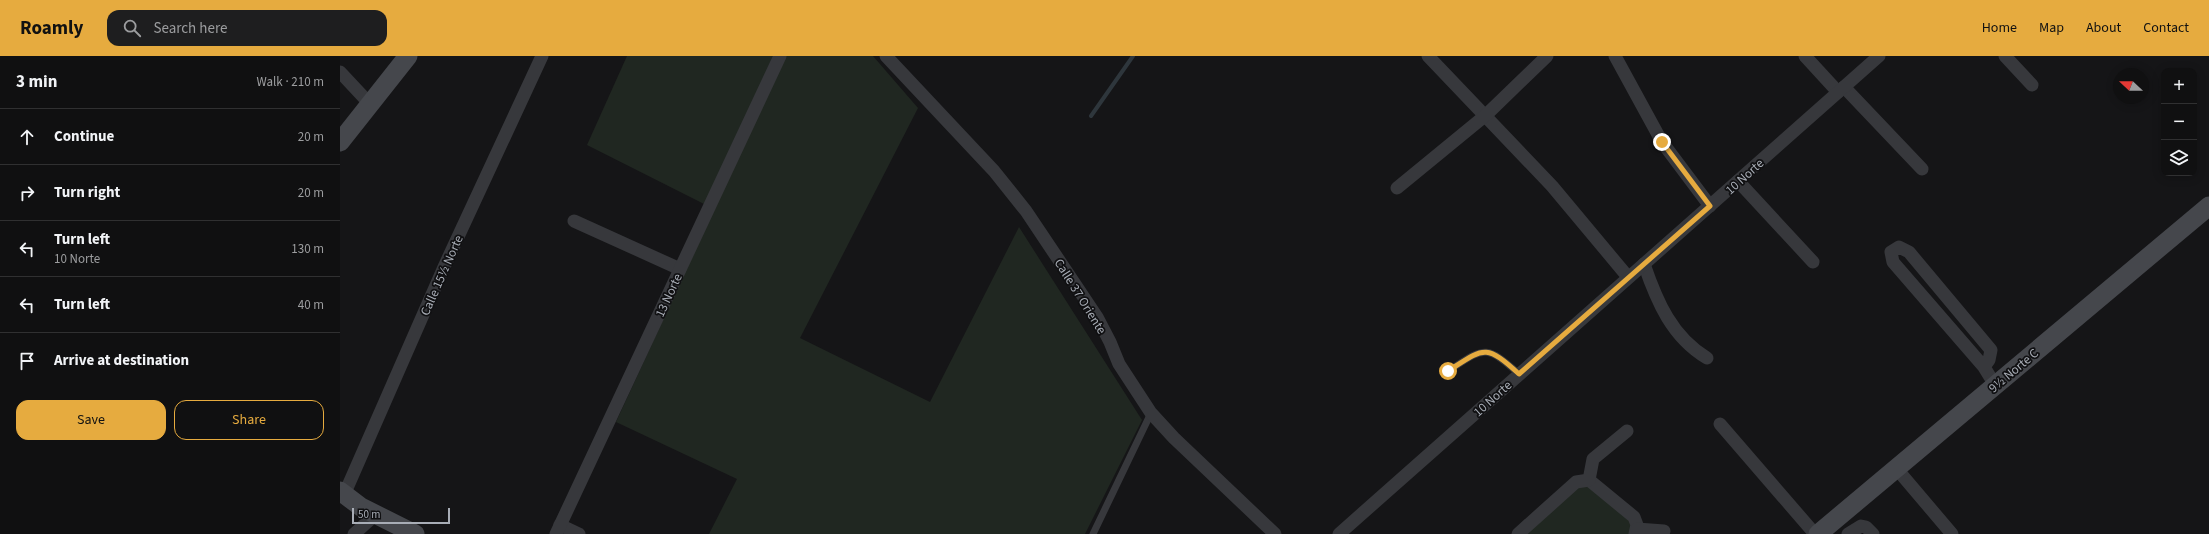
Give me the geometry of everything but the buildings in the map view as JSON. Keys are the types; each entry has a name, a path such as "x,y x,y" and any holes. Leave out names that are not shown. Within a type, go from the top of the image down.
{"street":[{"path":"340,142 369,103 394,75 408,56"},
{"name":"Calle 15½ Norte","path":"342,493 444,267 542,56"},
{"name":"13 Norte","path":"558,529 780,56"},
{"name":"Calle 37 Oriente","path":"886,56 994,171 1026,211 1097,317 1119,364 1151,413 1174,438 1275,534"},
{"path":"1428,56 1486,115 1552,186 1628,277"},
{"path":"1397,188 1486,115 1547,56"},
{"path":"1615,56 1662,142 1710,206"},
{"path":"1805,56 1922,169"},
{"name":"10 Norte","path":"1339,534 1879,56"},
{"path":"2005,56 2032,85"},
{"path":"340,72 369,103"},
{"path":"1738,181 1813,262"},
{"name":"9½ Norte C","path":"1816,534 2209,206"},
{"path":"574,221 680,269"},
{"path":"1984,368 1989,360 1991,350 1905,249 1899,247 1891,252 1894,262 1912,285 1984,368 1996,385"},
{"path":"1644,264 1661,310 1684,340 1707,358"},
{"path":"1912,285 1926,272"},
{"path":"1935,310 1948,299"},
{"path":"1958,338 1971,326"},
{"path":"1720,424 1816,534"},
{"path":"1588,480 1593,459 1627,430"},
{"path":"1896,468 1952,534"},
{"path":"1518,534 1576,482 1588,480 1634,517 1636,532 1664,531"},
{"path":"342,493 375,515 415,534"},
{"path":"354,534 375,515"},
{"path":"1848,534 1861,526 1866,527 1873,534"},
{"path":"558,529 579,534"}],"lane":[{"path":"1448,371 1478,352 1486,352 1495,355 1519,374"},
{"path":"1093,534 1151,413"}],"shaded area":[{"path":"627,56 778,56 710,207 587,145"},
{"path":"785,56 873,56 918,108 800,338 930,402 1019,227 1142,420 1085,534 709,534 737,479 616,422"},
{"path":"1579,480 1634,517 1635,534 1518,534"}],"waterway":[{"path":"1091,116 1133,56"}],"route":[{"path":"1448,371 1478,352 1486,352 1495,355 1519,374 1710,206 1662,142"}]}
